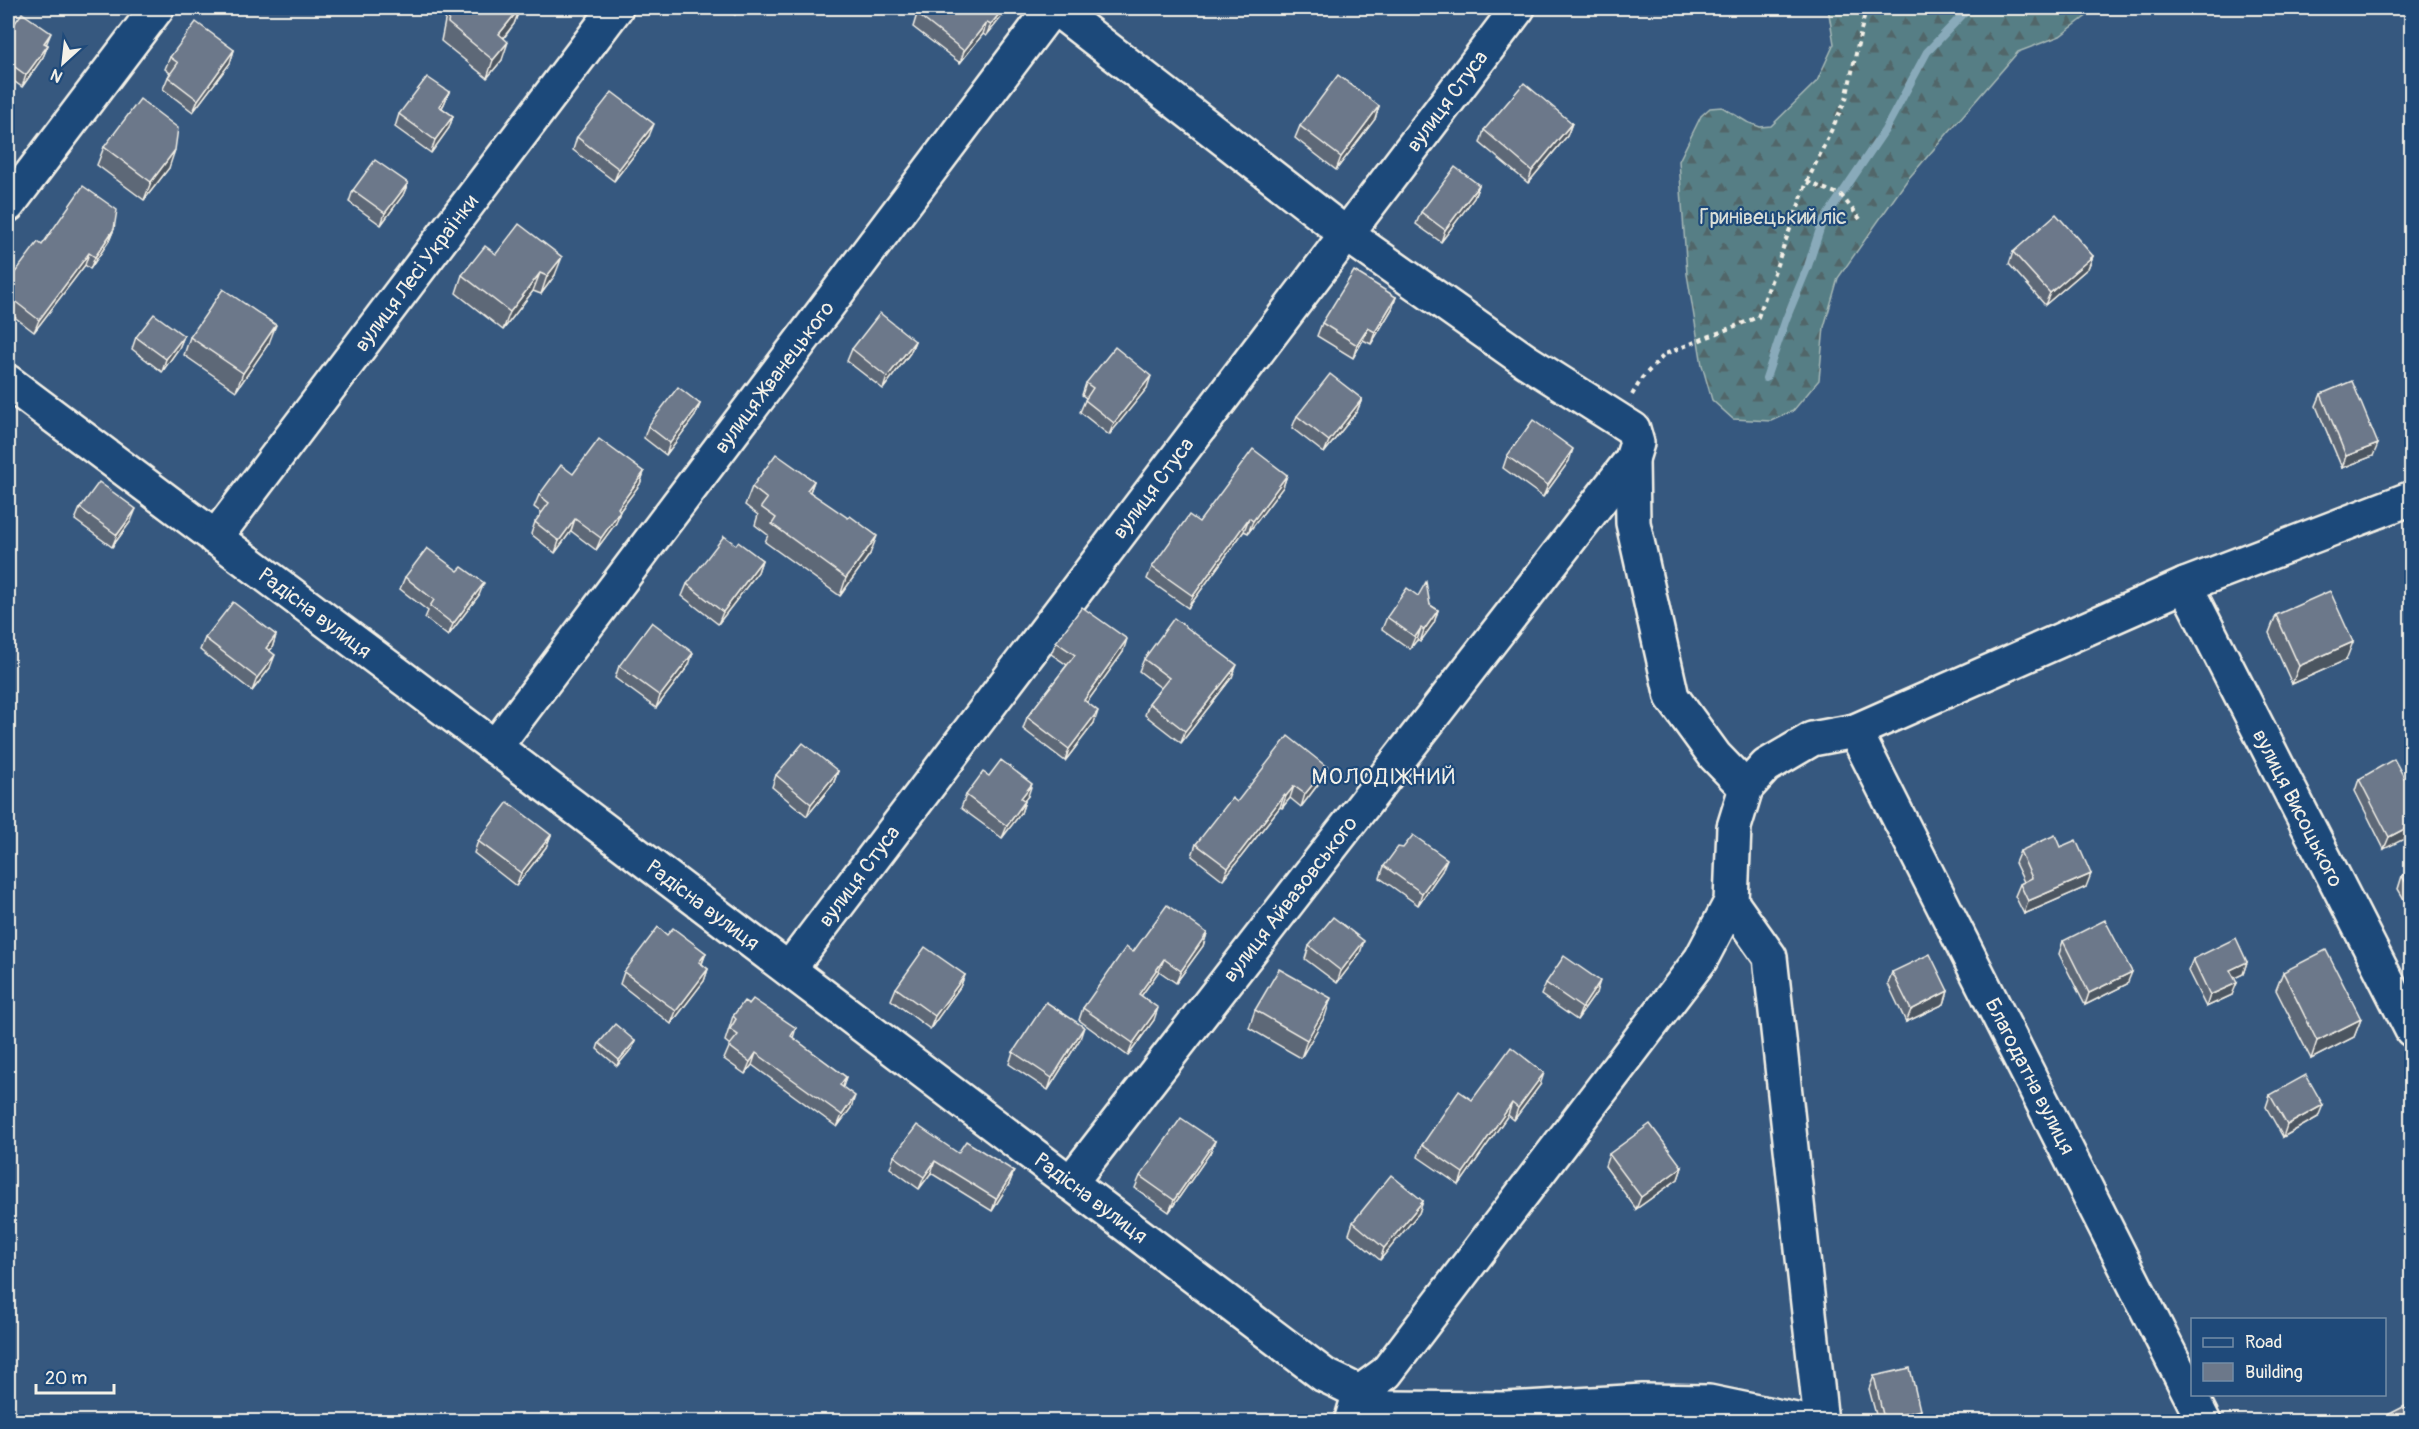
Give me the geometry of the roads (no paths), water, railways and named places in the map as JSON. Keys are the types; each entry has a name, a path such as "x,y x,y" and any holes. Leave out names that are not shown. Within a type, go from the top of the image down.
{"street":[{"path":"8,205 157,8"},
{"name":"вулиця Лесі Українки","path":"215,538 616,8"},
{"path":"1054,8 1346,234 1526,360 1629,440 1633,523 1672,697 1715,756 1746,788"},
{"name":"вулиця Жванецького","path":"495,747 1054,8"},
{"name":"вулиця Стуса","path":"789,969 1518,8"},
{"name":"Радісна вулиця","path":"8,382 495,747 1324,1375 1375,1411"},
{"name":"вулиця Айвазовського","path":"1070,1183 1629,440"},
{"path":"1806,1422 1709,1402 1643,1401 1507,1409 1375,1411 1386,1373 1701,959 1731,902 1734,827 1746,788 1766,766 1812,739 1855,731 2185,585 2412,498"},
{"name":"вулиця Висоцького","path":"2185,585 2412,1030"},
{"name":"Благодатна вулиця","path":"1855,731 2204,1422"},
{"path":"1731,902 1770,957 1821,1422"}],"waterway":[{"path":"1766,378 1822,223 1885,130 1927,52 1969,8"}],"district":[{"name":"МОЛОДІЖНИЙ","path":"1384,776"}],"park label":[{"name":"Гринівецький ліс","path":"1773,217"}]}
